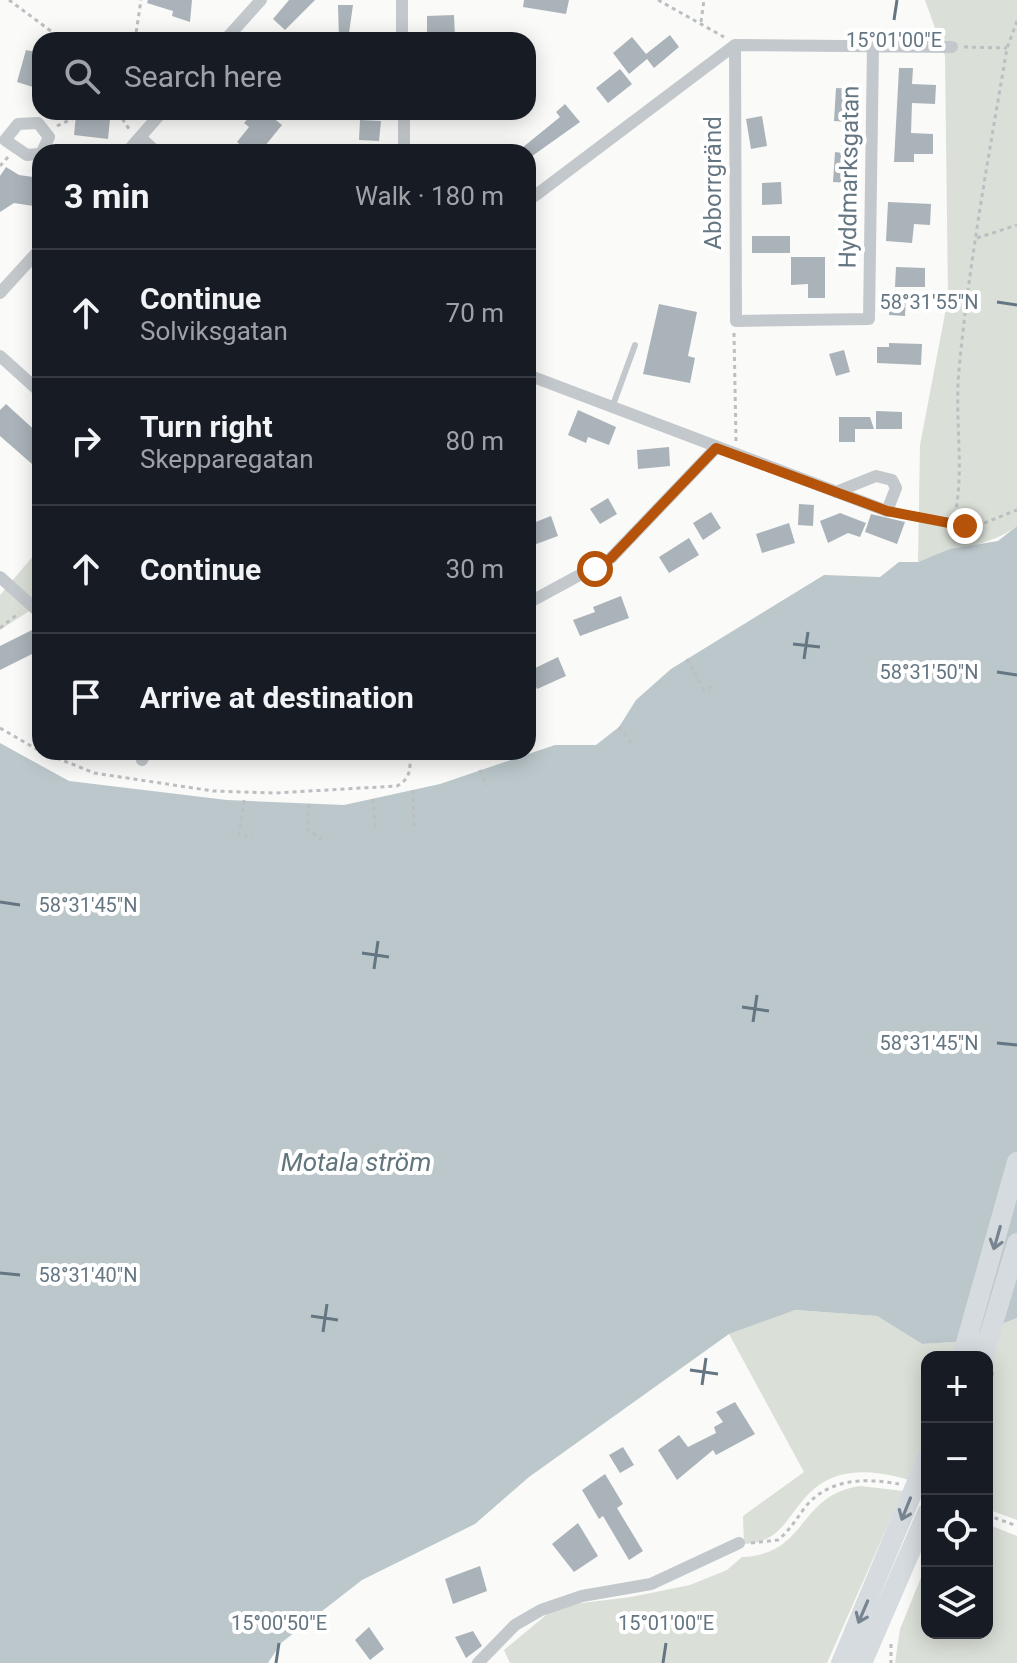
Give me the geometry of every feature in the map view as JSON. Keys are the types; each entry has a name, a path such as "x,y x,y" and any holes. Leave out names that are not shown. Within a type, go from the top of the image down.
{"highway":[{"path":"964,1351 1017,1162"},
{"path":"985,1351 1017,1243"},
{"path":"862,1663 921,1478"},
{"path":"841,1663 921,1523"}],"street":[{"path":"232,32 261,0"},
{"path":"402,0 402,32"},
{"path":"536,195 735,45 952,47"},
{"name":"Abborrgränd","path":"735,45 736,321"},
{"name":"Hyddmarksgatan","path":"736,321 869,319 873,47"},
{"path":"134,144 155,120"},
{"path":"404,120 404,144"},
{"path":"32,154 27,155 3,138 13,127 25,122 38,123 47,131 48,144"},
{"path":"140,137 147,144"},
{"path":"0,293 32,258"},
{"path":"0,356 32,385"},
{"path":"536,378 613,405 734,455 887,511 896,488 892,480 884,476 836,492"},
{"path":"536,599 611,558 716,448"},
{"path":"0,577 32,605"},
{"path":"478,1663 515,1625 541,1610 582,1596 651,1584 739,1543"}],"lane":[{"path":"613,405 635,345"}],"path":[{"path":"9,0 52,32"},
{"path":"136,32 141,0"},
{"path":"658,0 701,22 735,45"},
{"path":"701,22 704,0"},
{"path":"953,523 958,502 958,375 1007,48 1017,21"},
{"path":"952,47 1007,48"},
{"path":"47,131 70,120"},
{"path":"125,120 140,137"},
{"path":"977,238 1017,225"},
{"path":"734,455 736,321"},
{"path":"887,511 982,526 1017,510"},
{"path":"0,628 32,610"},
{"path":"687,659 704,690 715,685"},
{"path":"619,727 632,744"},
{"path":"0,728 32,746"},
{"path":"66,760 112,777 251,793 397,786 406,781 410,773 410,760"},
{"path":"480,770 486,786"},
{"path":"413,790 414,829"},
{"path":"373,799 375,828"},
{"path":"244,800 239,835 253,837"},
{"path":"309,804 307,829 322,840"},
{"path":"739,1543 764,1544 778,1540 808,1504 828,1488 843,1483 873,1479 913,1489"},
{"path":"993,1517 1017,1526"},
{"path":"890,1640 891,1663"}],"shaded area":[{"path":"925,0 1017,0 1017,526 994,539 918,562 920,445 948,298 945,56"},
{"path":"32,557 32,609 0,630 0,595"},
{"path":"794,1310 877,1316 922,1344 956,1342 1017,1318 1017,1520 993,1511 993,1351 921,1351 921,1484 869,1472 840,1475 814,1489 777,1532 758,1542 744,1544 743,1516 804,1472 729,1334"},
{"path":"860,1486 903,1491 827,1663 510,1663 504,1650 557,1606 631,1597 690,1585 727,1570 742,1557 780,1546 824,1501 839,1492"},
{"path":"993,1526 1017,1536 1017,1663 895,1663 900,1629 921,1578 921,1639 993,1639"}],"water":[{"name":"Motala ström","path":"1017,526 1017,1318 956,1342 922,1344 877,1316 795,1310 729,1334 529,1477 475,1524 362,1580 281,1643 268,1663 0,1663 0,743 69,781 227,800 344,805 440,784 511,760 536,760 536,751 555,745 596,745 619,727 636,700 671,669 824,575 880,577 899,562 918,562 950,549 998,541"}],"building":[{"path":"148,0 192,0 190,22 172,16 173,11 147,3"},
{"path":"289,0 315,0 285,30 273,19"},
{"path":"524,0 569,0 566,14 523,7"},
{"path":"338,5 353,5 349,32 339,32"},
{"path":"454,15 455,32 427,32 427,16"},
{"path":"670,35 679,47 654,68 647,59 629,74 613,53 632,37 646,54"},
{"path":"26,50 32,51 32,87 17,82"},
{"path":"899,68 913,68 912,84 936,85 935,104 912,103 911,133 933,134 933,154 914,154 914,162 894,162"},
{"path":"620,69 632,84 608,103 596,88"},
{"path":"836,88 854,89 851,122 834,121"},
{"path":"565,104 580,122 536,153 536,144 527,144 560,117 556,112"},
{"path":"762,116 767,146 751,149 746,119"},
{"path":"76,120 110,120 108,139 74,135"},
{"path":"246,120 276,120 282,125 267,144 239,144 237,142 249,127 244,123"},
{"path":"360,120 381,121 379,141 359,140"},
{"path":"835,152 851,154 849,183 833,182"},
{"path":"6,167 19,175 32,177 32,206 14,203 0,212 0,176"},
{"path":"781,182 782,204 762,205 762,183"},
{"path":"888,202 931,204 930,225 914,224 912,243 886,241"},
{"path":"752,236 790,236 790,253 752,253"},
{"path":"791,257 825,257 825,298 808,298 808,284 791,285"},
{"path":"896,267 925,268 925,287 895,287"},
{"path":"890,293 906,294 905,316 889,315"},
{"path":"659,304 697,312 688,356 695,358 690,383 643,374"},
{"path":"889,343 922,344 921,365 877,363 877,347 889,347"},
{"path":"844,350 850,372 836,376 829,354"},
{"path":"6,404 32,428 32,464 0,436 0,410"},
{"path":"578,410 616,427 609,445 588,437 586,443 568,435"},
{"path":"876,411 902,412 902,429 876,429"},
{"path":"839,417 870,417 874,429 855,429 855,442 839,442"},
{"path":"669,447 670,466 638,469 637,450"},
{"path":"608,498 617,514 600,524 590,509"},
{"path":"799,504 814,505 813,526 798,525"},
{"path":"711,512 721,528 703,540 693,523"},
{"path":"840,513 866,523 860,537 848,533 828,543 820,521"},
{"path":"871,514 905,522 897,544 865,532"},
{"path":"551,516 558,536 536,544 536,522"},
{"path":"789,523 795,543 762,553 756,534"},
{"path":"689,538 699,555 669,573 659,557"},
{"path":"621,596 629,618 580,636 573,620 595,612 593,607"},
{"path":"32,630 32,654 0,670 0,646"},
{"path":"558,657 566,676 537,689 536,668"},
{"path":"735,1402 755,1434 716,1455 713,1450 677,1480 658,1450 679,1435 688,1447 716,1433 714,1427 723,1422 716,1412"},
{"path":"623,1447 634,1465 620,1473 609,1455"},
{"path":"605,1474 623,1504 617,1508 643,1551 629,1560 603,1516 599,1519 582,1490"},
{"path":"578,1523 598,1556 574,1572 552,1544"},
{"path":"480,1566 487,1591 453,1604 445,1579"},
{"path":"369,1627 384,1649 370,1660 355,1640"},
{"path":"473,1631 482,1646 466,1658 455,1637"}],"route":[{"path":"595,569 611,558 716,448 887,511 965,526"}]}
